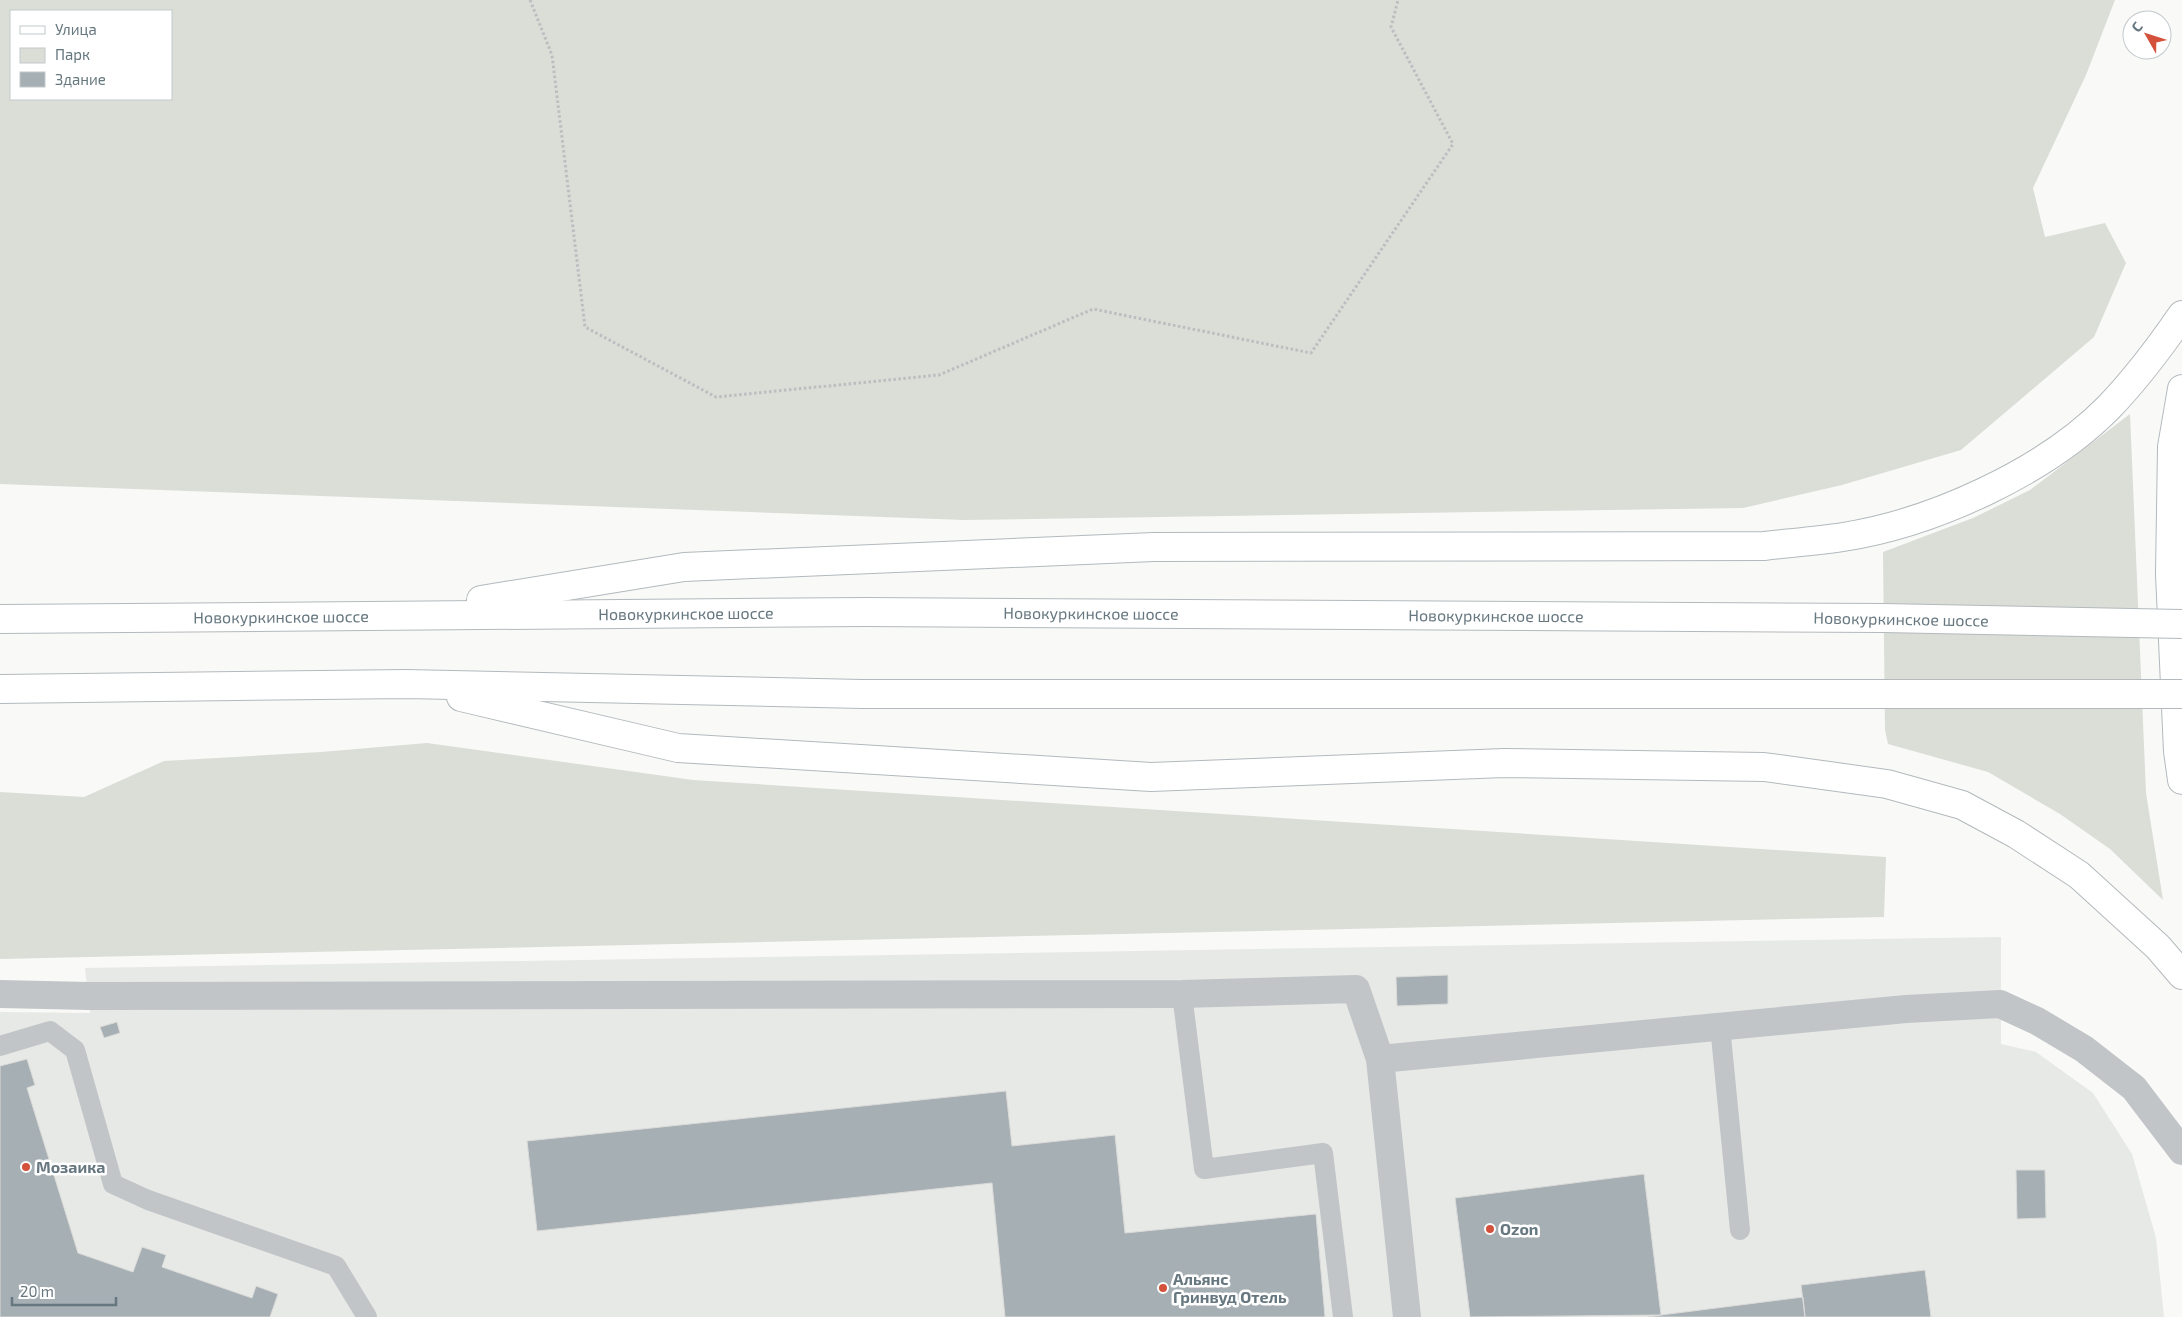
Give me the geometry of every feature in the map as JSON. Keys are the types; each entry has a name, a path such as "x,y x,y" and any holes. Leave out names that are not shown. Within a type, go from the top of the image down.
{"main road":[{"path":"399,614 684,566 1154,547 1764,546 1845,537 1915,519 1989,490 2046,458 2108,407 2154,354 2182,314"},
{"path":"2182,389 2172,447 2170,574 2178,751 2182,780"},
{"name":"Новокуркинское шоссе","path":"0,619 206,618 399,614 875,612 1883,618 2182,624"},
{"path":"0,689 406,684 862,694 2182,694"},
{"path":"406,684 678,748 1151,777 1504,763 1764,767 1888,784 1962,804 2016,834 2079,875 2158,946 2182,975"}],"street":[{"path":"0,994 89,996 1182,994 1356,989 1380,1058 1407,1317"},
{"path":"1380,1058 1906,1009 2000,1004 2037,1021 2084,1049 2134,1088 2182,1151"}],"lane":[{"path":"1182,994 1204,1168 1323,1153 1343,1317"},
{"path":"1720,1026 1740,1230"},
{"path":"0,1046 50,1031 75,1050 113,1184 148,1200 336,1266 367,1317"}],"path":[{"path":"530,0 552,55 585,327 716,397 939,375 1093,309 1311,353 1453,144 1391,26 1398,0"}],"shaded area":[{"path":"2001,937 2001,1044 2036,1052 2093,1093 2132,1154 2156,1238 2164,1317 0,1317 0,1012 90,1013 85,968"}],"green space":[{"path":"0,0 2115,0 2086,75 2033,188 2045,237 2105,223 2126,263 2094,337 1961,450 1842,485 1743,508 964,520 0,484"},
{"path":"2130,414 2146,793 2163,900 2110,849 2060,814 1988,772 1888,744 1885,730 1883,552 1973,518 2030,490"},
{"path":"427,743 693,780 1886,857 1884,917 0,959 0,792 84,797 164,761 321,752"}],"building":[{"path":"1448,975 1448,1004 1397,1006 1396,977"},
{"path":"117,1022 120,1033 104,1038 100,1027"},
{"name":"Мозаика","path":"27,1059 35,1085 27,1088 78,1253 133,1272 142,1247 166,1255 162,1267 252,1298 256,1286 278,1294 270,1317 0,1317 0,1066"},
{"path":"1006,1091 1012,1146 1115,1135 1125,1233 1316,1214 1325,1317 1005,1317 992,1183 537,1231 527,1141"},
{"path":"2016,1170 2045,1170 2046,1218 2017,1219"},
{"path":"1644,1174 1661,1315 1470,1317 1455,1198"},
{"path":"1925,1270 1931,1317 1805,1317 1801,1285"},
{"path":"1803,1297 1805,1317 1648,1317 1661,1315"}],"place":[{"name":"Мозаика","path":"26,1167"},
{"name":"Ozon","path":"1490,1229"},
{"name":"Альянс Гринвуд Отель","path":"1163,1288"}]}
